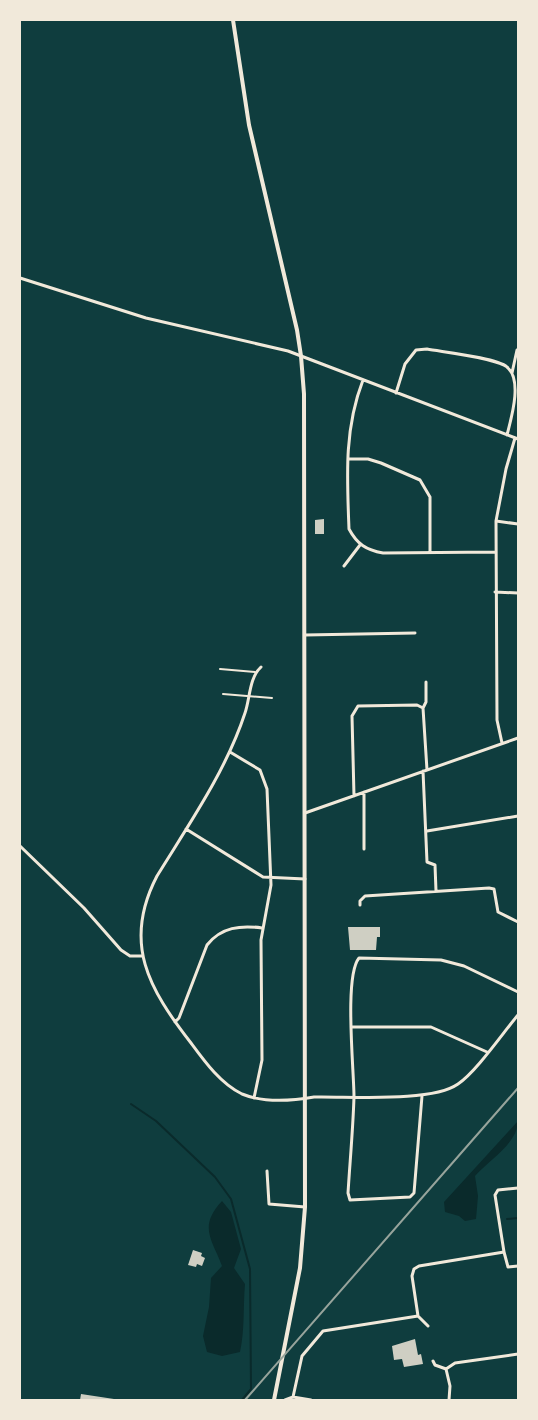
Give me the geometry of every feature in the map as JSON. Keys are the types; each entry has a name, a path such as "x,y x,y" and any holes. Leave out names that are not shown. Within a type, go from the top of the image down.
{"street":[{"path":"233,20 249,125 302,356 305,635 305,1207 300,1268 274,1400"},
{"path":"20,278 137,316 232,337 302,356 517,439 506,469 496,522 497,720 502,743"},
{"path":"396,393 405,364 416,350 427,349 494,362 507,367 512,374"},
{"path":"507,435 514,400 512,374 517,350"},
{"path":"363,380 353,405 347,460 348,529 360,545 371,551 383,553 495,552"},
{"path":"347,460 368,460 381,463 420,480 430,497 430,552"},
{"path":"496,522 518,524"},
{"path":"344,566 360,545"},
{"path":"495,592 518,593"},
{"path":"305,635 415,633"},
{"path":"261,667 255,672 250,696 230,752 158,876 148,897 143,919 143,956 152,986 175,1022 220,1078 240,1093 254,1098 306,1099 354,1096 422,1096 452,1088 459,1084 518,1015"},
{"path":"426,682 426,702 423,708 427,770"},
{"path":"354,796 354,711 358,706 416,706 423,708"},
{"path":"305,813 518,738"},
{"path":"230,752 254,765 265,778 270,878 262,928 262,1060 254,1098"},
{"path":"422,771 427,831 427,862 435,865 436,891"},
{"path":"364,792 364,848"},
{"path":"427,831 518,816"},
{"path":"186,830 252,872 270,878 305,879"},
{"path":"20,846 84,908 121,950 130,956 143,956"},
{"path":"360,905 360,901 365,896 489,888 494,889 496,894 498,912 518,922"},
{"path":"175,1022 179,1018 208,945 213,937 222,930 236,927 262,928"},
{"path":"422,1096 414,1192 410,1197 350,1200 348,1192 354,1096 351,1027 352,970 359,958 441,960 464,966 518,992"},
{"path":"351,1027 432,1027 487,1052"},
{"path":"268,1171 269,1204 305,1207"},
{"path":"518,1188 498,1190 495,1195 508,1266 518,1266"},
{"path":"428,1326 418,1316 412,1276 414,1269 418,1266 504,1252"},
{"path":"293,1397 302,1356 323,1331 331,1328 418,1316"},
{"path":"446,1370 454,1363 518,1354"},
{"path":"433,1361 435,1365 446,1370"},
{"path":"446,1370 450,1386 449,1400"},
{"path":"285,1400 293,1397 310,1400"}],"lane":[{"path":"220,668 255,672"},
{"path":"223,694 272,698"}],"water":[{"path":"518,1121 517,1129 508,1144 475,1176 478,1196 476,1219 465,1221 459,1216 445,1212 444,1202"},
{"path":"222,1201 231,1212 241,1249 234,1268 245,1284 240,1352 222,1356 207,1352 203,1336 209,1307 211,1278 222,1266 209,1233 210,1218"}],"building":[{"path":"324,519 324,534 315,534 315,520"},
{"path":"348,927 380,927 380,937 377,937 376,950 350,950"},
{"path":"193,1250 202,1253 201,1256 205,1258 202,1266 197,1264 196,1267 188,1265"},
{"path":"415,1339 418,1355 421,1354 423,1364 404,1367 402,1359 394,1360 392,1346"},
{"path":"81,1394 114,1399 114,1400 80,1400"}],"waterway":[{"path":"131,1104 156,1121 215,1177 231,1199 250,1269 251,1389 242,1400"},
{"path":"507,1219 518,1218"}],"railway":[{"path":"245,1400 518,1088"}]}
